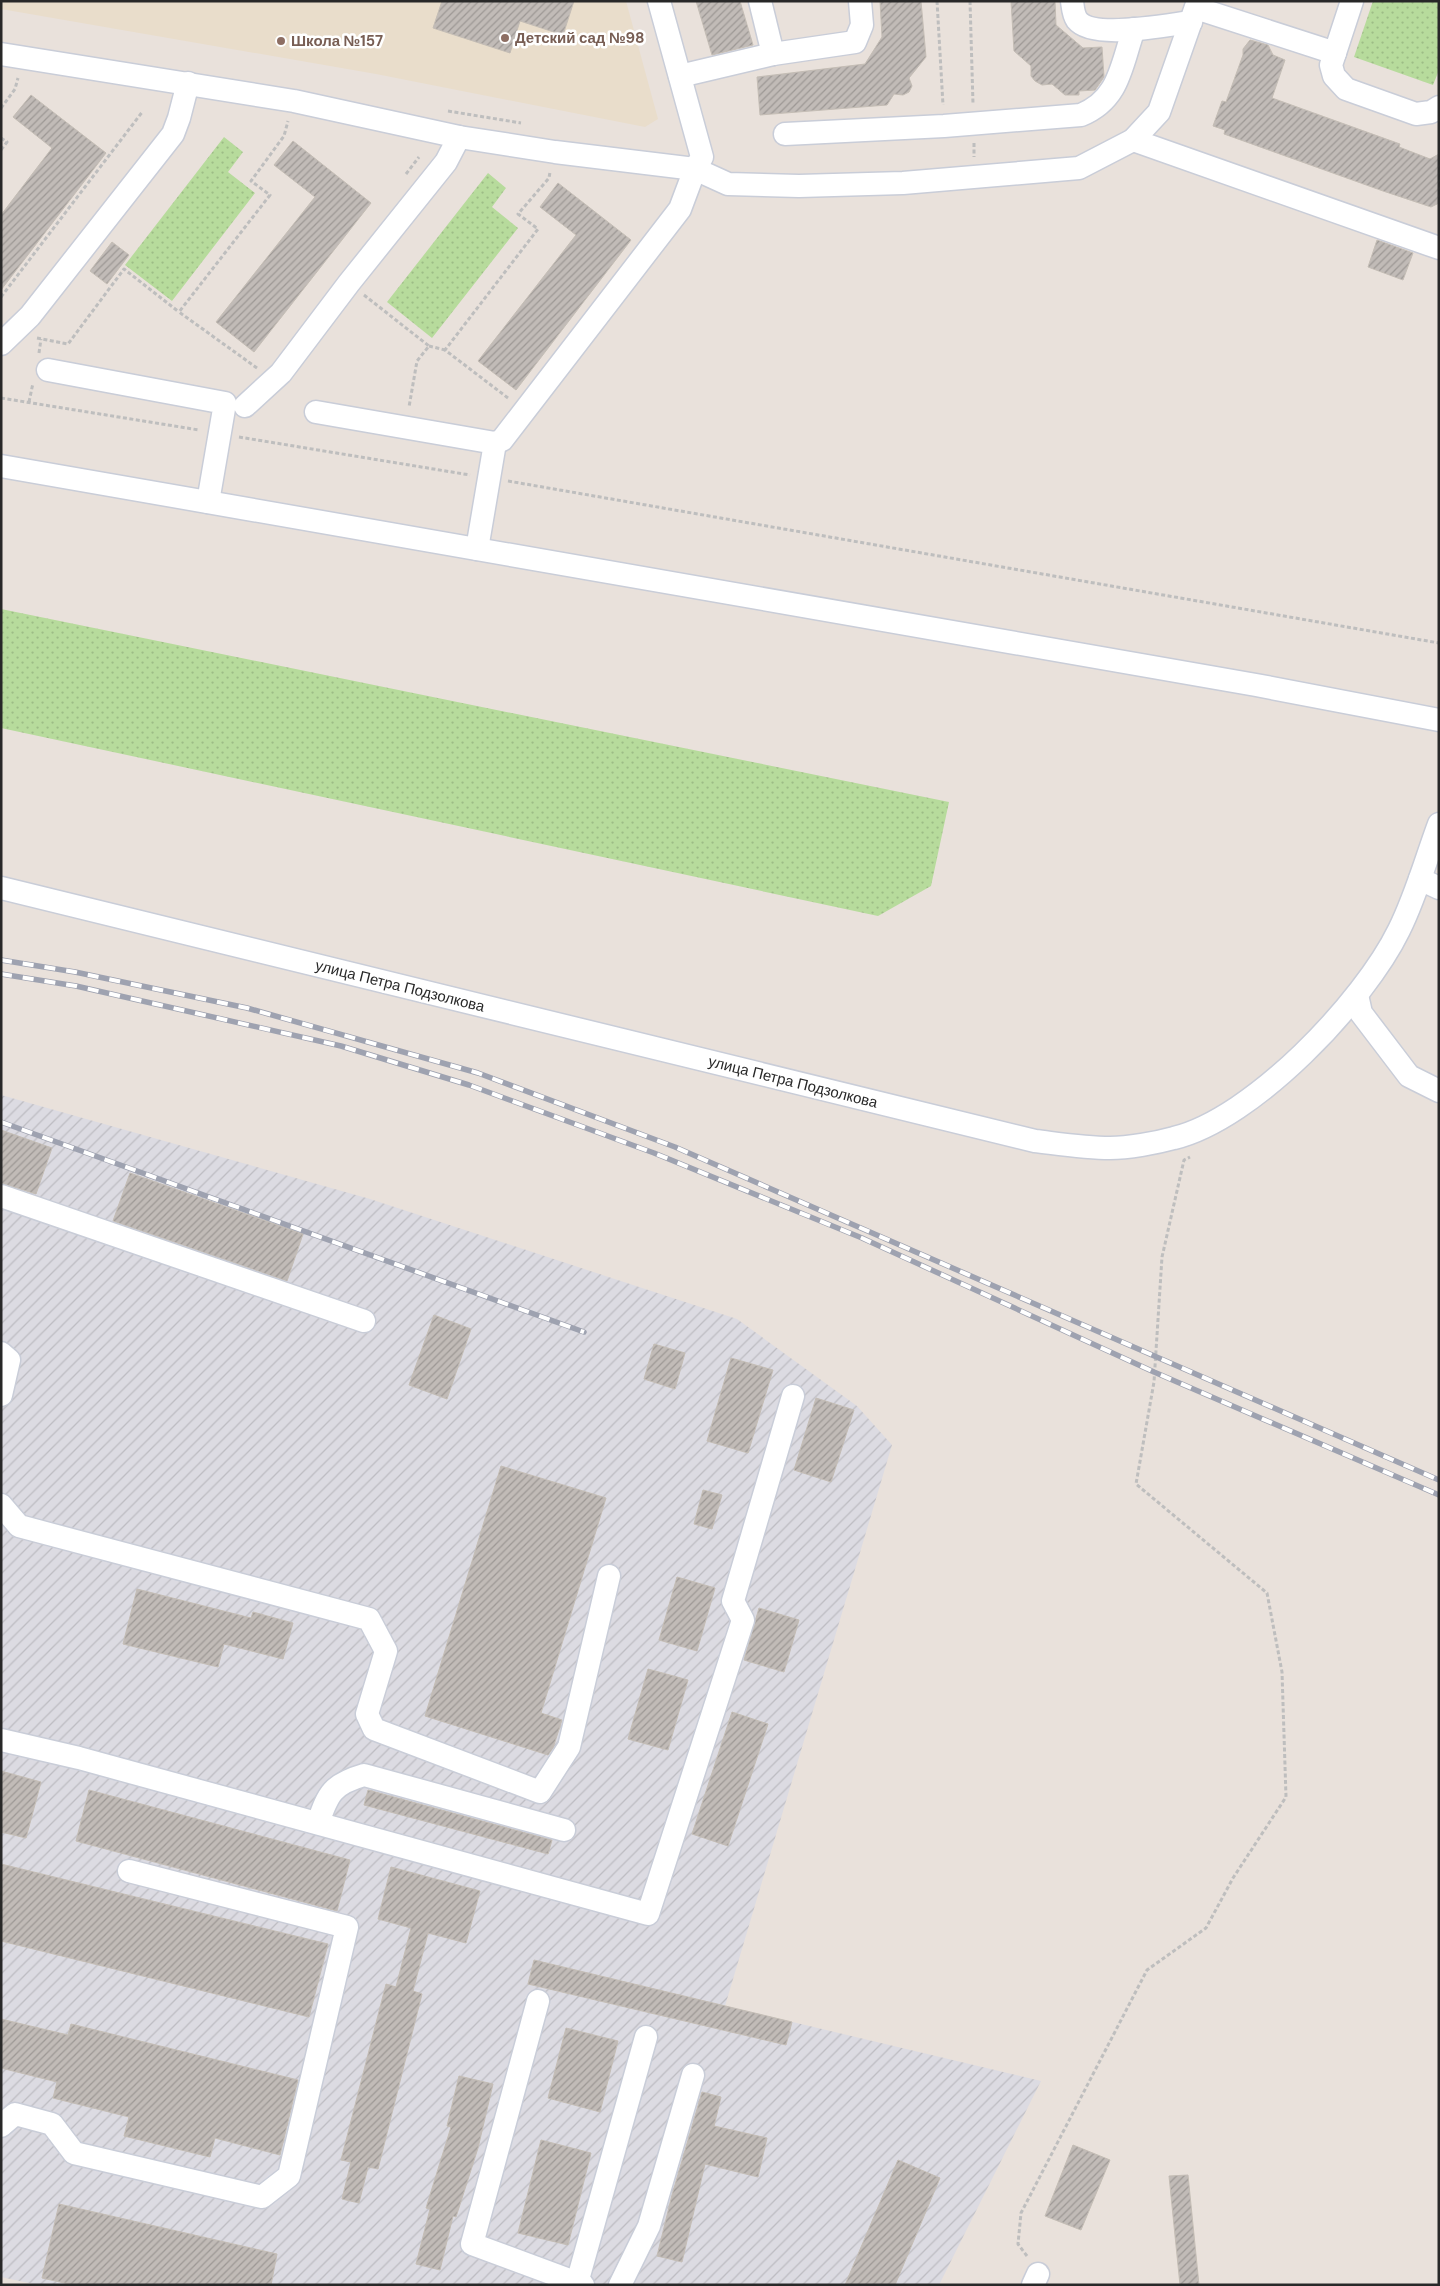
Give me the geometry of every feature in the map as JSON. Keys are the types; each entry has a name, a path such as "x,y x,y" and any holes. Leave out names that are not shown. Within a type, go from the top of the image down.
{"street":[{"path":"316,412 495,443 502,440 680,209 702,157 659,1"},
{"path":"760,1 773,54"},
{"path":"680,76 773,54 855,42 862,25 860,1"},
{"path":"1072,1 1073,12 1078,20 1085,26 1095,29 1134,29 1195,10 1335,53"},
{"path":"1352,1 1332,65 1334,76 1346,89 1416,114 1431,112 1439,107"},
{"path":"1,54 294,101 459,137 555,152 695,170 728,184 799,186 912,183 1080,168 1133,140 1159,112 1195,10"},
{"path":"785,134 944,126 1081,115 1095,109 1113,90 1134,29"},
{"path":"7,339 36,308 173,134 188,83"},
{"path":"208,502 219,433 242,406 281,373 349,283 446,162 459,137"},
{"path":"1133,140 1439,248"},
{"path":"48,370 242,406"},
{"path":"477,549 495,443"},
{"path":"1,466 1256,685 1439,720"},
{"name":"улица Петра Подзолкова","path":"1,888 1035,1141 1112,1148 1174,1138 1202,1128 1237,1108 1296,1062 1358,995 1429,883 1439,824"},
{"path":"1358,995 1361,1013 1409,1076 1439,1091"},
{"path":"1,1196 364,1321"},
{"path":"1,1353 9,1360 1,1395"},
{"path":"1,1740 79,1758 648,1914 743,1620 734,1601 794,1396"},
{"path":"1,1505 19,1526 369,1619 386,1651 367,1714 374,1729 540,1792 569,1747 609,1576"},
{"path":"318,1823 326,1800 343,1782 364,1775 564,1830"},
{"path":"1,2126 15,2114 52,2124 74,2153 262,2197 289,2176 347,1927 129,1871"},
{"path":"538,2001 472,2244 580,2284 646,2037"},
{"path":"620,2285 649,2226 693,2075"}],"path":[{"path":"937,1 944,126"},
{"path":"970,1 975,162"},
{"path":"1,108 15,89"},
{"path":"179,312 270,195 251,181 284,136 294,101"},
{"path":"444,110 523,124"},
{"path":"1,297 143,111"},
{"path":"1,138 7,142 1,150"},
{"path":"402,180 419,157"},
{"path":"445,350 538,229 518,214 549,178"},
{"path":"7,339 68,344 124,269 179,312 258,368 264,361"},
{"path":"349,283 429,346 445,350 513,402"},
{"path":"405,427 417,361 429,346"},
{"path":"1,398 489,478 1439,643"},
{"path":"1036,2279 1018,2244 1022,2213 1078,2102 1147,1970 1206,1928 1233,1878 1286,1797 1282,1672 1267,1593 1136,1484 1154,1382 1162,1256 1184,1160"}],"shaded area":[{"name":"Детский сад №98","path":"1,1 626,1 658,119 645,127 376,74 1,9"},
{"path":"1,1095 370,1199 737,1319 857,1406 892,1445 725,2006 1041,2081 939,2285 38,2285 1,2277"}],"green space":[{"path":"1373,1 1439,1 1439,70 1433,85 1354,57"},
{"path":"224,137 243,152 228,172 255,193 172,301 125,265"},
{"path":"488,173 506,188 492,207 518,228 432,338 387,302"},
{"path":"1,609 949,802 931,886 878,916 1,728"}],"building":[{"path":"442,1 574,1 563,35 520,21 510,53 433,28"},
{"path":"696,1 740,1 753,45 712,55"},
{"path":"880,1 921,1 926,57 909,78 912,86 909,92 903,95 894,94 887,105 760,115 757,77 865,64 882,37"},
{"path":"1011,1 1055,1 1056,25 1083,48 1102,47 1104,77 1095,90 1079,91 1079,95 1065,95 1052,84 1042,85 1035,81 1031,76 1031,66 1014,51"},
{"path":"1250,40 1268,45 1273,55 1285,60 1272,98 1400,144 1399,147 1430,159 1439,154 1439,203 1431,207 1383,191 1224,134 1225,130 1213,126 1222,101 1226,102 1243,55 1243,49"},
{"path":"31,95 106,153 1,290 1,215 52,148 13,117"},
{"path":"293,141 371,203 254,352 216,322 315,197 274,165"},
{"path":"558,183 631,240 516,390 478,361 576,235 540,207"},
{"path":"1377,240 1413,253 1403,280 1368,267"},
{"path":"112,242 129,255 107,284 90,271"},
{"path":"1,1130 52,1148 36,1194 1,1183"},
{"path":"130,1173 303,1234 287,1281 113,1221"},
{"path":"434,1315 471,1329 447,1399 409,1385"},
{"path":"654,1344 685,1353 675,1389 644,1379"},
{"path":"731,1358 773,1370 748,1453 707,1441"},
{"path":"816,1398 854,1410 831,1482 794,1470"},
{"path":"501,1466 606,1498 541,1713 562,1720 553,1748 548,1755 425,1716"},
{"path":"703,1490 722,1495 712,1529 694,1524"},
{"path":"677,1577 715,1588 697,1651 659,1640"},
{"path":"137,1589 251,1618 253,1612 293,1623 283,1659 224,1644 218,1667 123,1644"},
{"path":"759,1608 799,1620 784,1672 744,1660"},
{"path":"648,1669 688,1680 668,1750 628,1739"},
{"path":"732,1712 768,1724 728,1846 692,1834"},
{"path":"1,1771 41,1782 26,1838 1,1832"},
{"path":"89,1790 350,1860 337,1911 76,1841"},
{"path":"368,1790 552,1840 548,1854 364,1805"},
{"path":"1,1864 328,1944 309,2017 1,1941"},
{"path":"391,1867 480,1891 466,1943 428,1933 413,1991 422,1994 378,2169 368,2167 359,2203 342,2199 351,2162 341,2160 386,1984 396,1987 411,1928 378,1919"},
{"path":"534,1960 792,2022 786,2045 528,1984"},
{"path":"1,2019 68,2035 71,2024 298,2080 280,2155 215,2138 210,2157 124,2136 129,2117 53,2098 57,2082 1,2068"},
{"path":"566,2028 618,2041 600,2112 548,2098"},
{"path":"459,2076 493,2084 478,2148 456,2217 453,2216 440,2270 416,2264 430,2209 426,2208 451,2127 447,2126"},
{"path":"702,2092 721,2097 714,2126 767,2138 758,2177 705,2164 682,2262 657,2256 672,2195"},
{"path":"541,2140 591,2153 568,2245 518,2233"},
{"path":"1073,2145 1110,2160 1081,2230 1045,2216"},
{"path":"898,2160 940,2178 895,2285 845,2285"},
{"path":"1188,2175 1199,2285 1180,2285 1169,2176"},
{"path":"59,2204 277,2254 271,2285 73,2285 42,2278"}],"railway":[{"path":"1,960 75,972 247,1008 478,1073 675,1147 1439,1480"},
{"path":"1,974 76,986 341,1046 469,1085 654,1153 862,1238 1154,1372 1439,1495"},
{"path":"1,1122 584,1332"}],"place":[{"name":"Детский сад №98","path":"505,38"},
{"name":"Школа №157","path":"281,41"}]}
